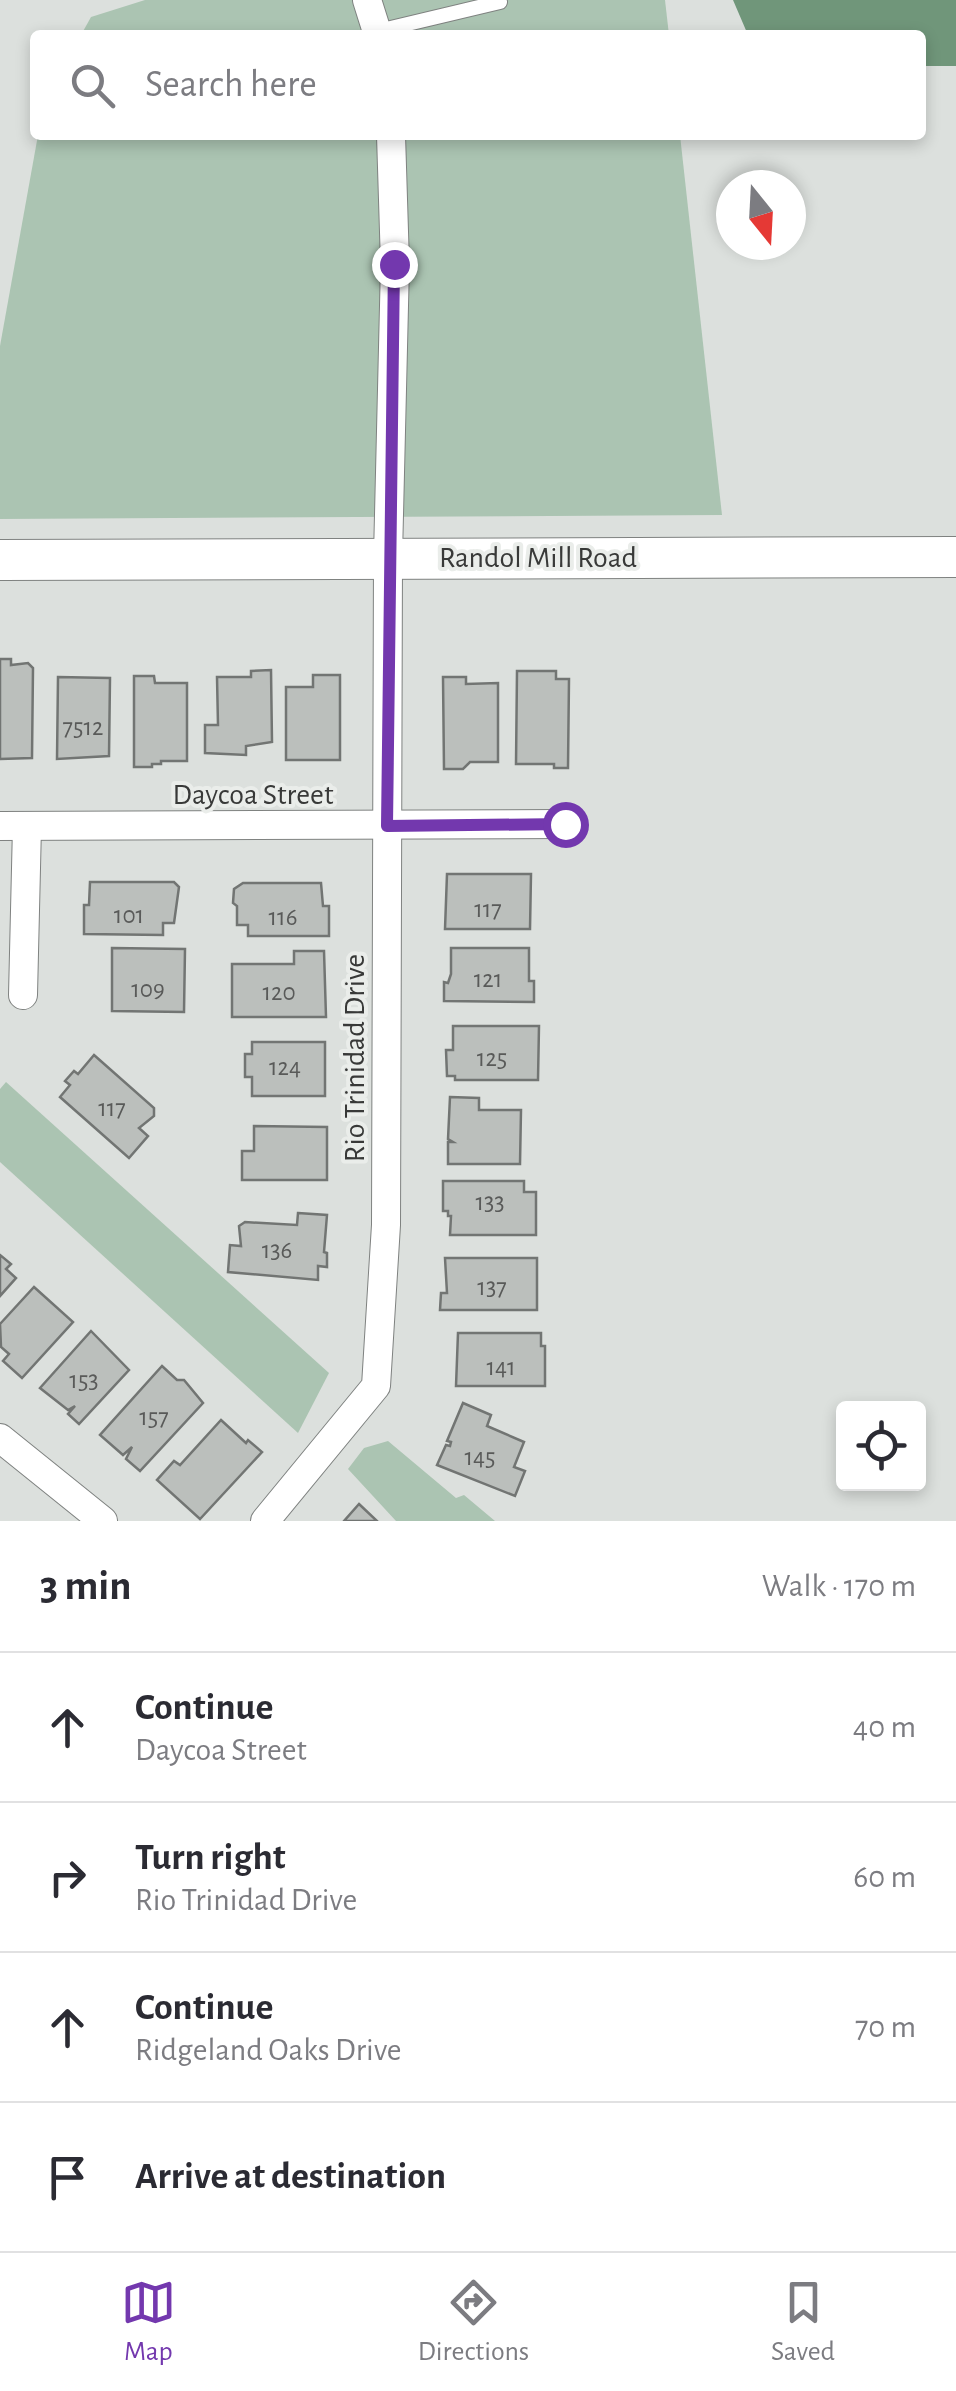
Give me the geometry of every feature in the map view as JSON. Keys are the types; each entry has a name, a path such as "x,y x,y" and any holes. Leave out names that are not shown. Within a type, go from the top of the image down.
{"main road":[{"name":"Randol Mill Road","path":"0,560 956,556"}],"street":[{"path":"367,0 377,30"},
{"name":"Rio Trinidad Drive","path":"266,1521 376,1386 386,1225 388,556 394,264 390,140"},
{"name":"Daycoa Street","path":"13,826 565,824"},
{"path":"13,826 23,995"},
{"path":"0,1438 104,1521"}],"lane":[{"path":"390,30 500,2"}],"shaded area":[{"path":"145,0 665,0 668,30 84,30 91,17"},
{"path":"733,0 956,0 956,66 926,66 926,30 746,30"},
{"path":"37,140 681,140 722,515 0,519 0,346"},
{"path":"6,1082 329,1373 298,1433 0,1162 0,1089"},
{"path":"388,1441 456,1498 464,1495 495,1521 396,1521 348,1469 364,1448"}],"building":[{"path":"0,659 11,659 11,665 28,663 33,668 32,758 0,759"},
{"path":"271,670 272,742 246,746 246,755 205,753 205,725 218,725 217,677 251,677 251,671"},
{"path":"517,671 556,671 556,679 569,679 568,768 516,764"},
{"path":"313,675 340,675 340,760 286,760 286,687 313,687"},
{"path":"134,676 154,676 155,683 187,683 187,761 134,767"},
{"path":"58,677 110,678 109,756 57,759"},
{"path":"443,677 466,677 466,684 498,683 498,762 470,762 463,769 444,769"},
{"path":"447,874 531,874 530,929 445,929"},
{"path":"90,882 174,882 179,887 174,923 163,923 163,935 84,934 84,905 89,905"},
{"path":"243,883 321,883 323,906 329,906 329,936 248,936 248,925 237,925 237,906 233,903 234,889"},
{"path":"112,948 185,949 184,1012 112,1011"},
{"path":"451,948 529,948 529,981 534,981 534,1002 444,1001 444,982 448,983 451,974"},
{"path":"294,951 324,951 326,1017 232,1017 232,964 294,964"},
{"path":"453,1026 539,1026 538,1080 455,1080 455,1076 447,1076 446,1050 453,1050"},
{"path":"252,1042 325,1042 325,1096 252,1096 252,1077 245,1077 245,1054 252,1054"},
{"path":"94,1055 154,1108 154,1116 139,1128 148,1136 129,1158 60,1097 70,1085 65,1081 74,1071 78,1074"},
{"path":"450,1097 479,1098 479,1110 521,1110 520,1164 448,1164 448,1142 453,1142 448,1139"},
{"path":"254,1126 327,1127 327,1180 242,1180 242,1151 254,1151"},
{"path":"443,1181 524,1181 524,1192 536,1192 536,1235 450,1235 451,1216 443,1211"},
{"path":"298,1213 327,1215 327,1267 318,1266 318,1280 228,1272 230,1245 241,1246 239,1226 245,1222 297,1225"},
{"path":"0,1255 11,1264 6,1269 16,1278 0,1296"},
{"path":"445,1258 537,1258 537,1310 440,1310 441,1293 447,1293"},
{"path":"34,1287 73,1322 22,1378 3,1361 9,1354 1,1347 0,1324"},
{"path":"91,1331 129,1370 79,1424 68,1414 75,1406 68,1410 40,1388"},
{"path":"458,1333 541,1333 541,1346 545,1346 545,1386 456,1386"},
{"path":"162,1366 177,1380 184,1380 203,1403 140,1471 126,1459 132,1447 123,1455 100,1435"},
{"path":"463,1403 491,1415 487,1426 524,1442 514,1467 525,1471 515,1496 437,1465 446,1445 450,1446 447,1441"},
{"path":"221,1420 262,1452 200,1519 157,1480 174,1461 180,1465"},
{"path":"359,1504 377,1521 344,1521"}],"route":[{"path":"394,264 387,826 565,824"}]}
